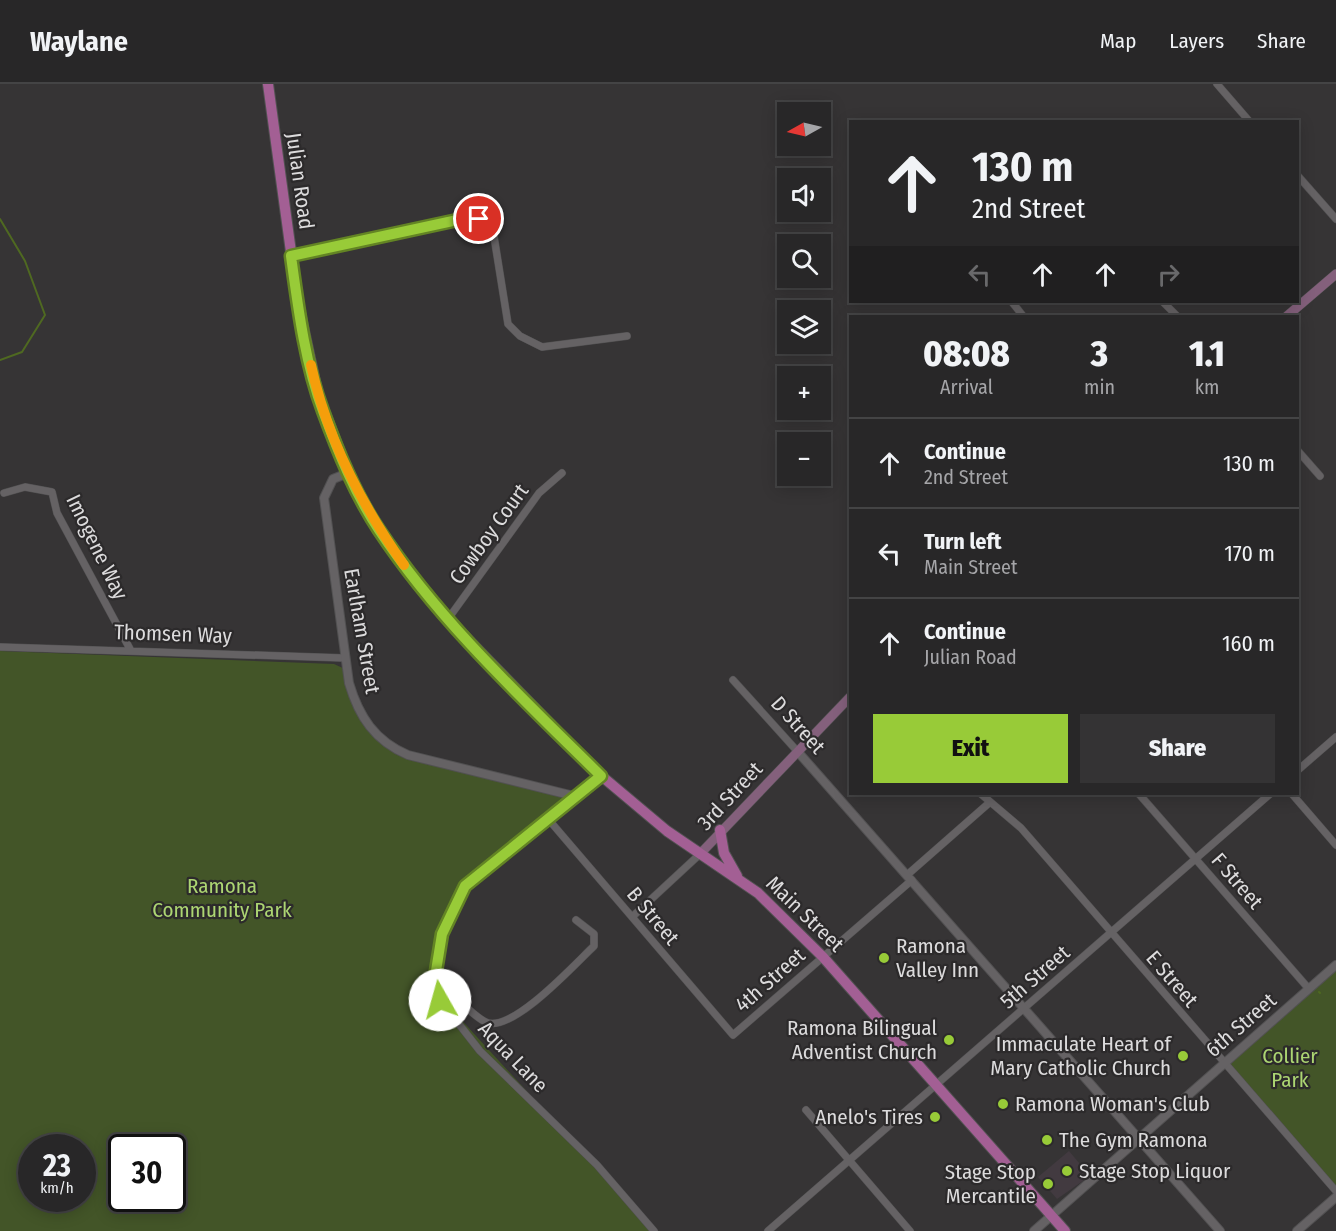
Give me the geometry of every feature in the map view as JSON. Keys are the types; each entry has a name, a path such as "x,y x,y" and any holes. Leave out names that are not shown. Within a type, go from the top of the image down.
{"main road":[{"name":"Julian Road","path":"268,84 291,256 302,324 318,395 348,473 378,528 413,579 487,660"},
{"path":"1288,315 1336,274"},
{"name":"Main Street","path":"487,660 601,776 667,831 758,893 823,957 1065,1231"},
{"name":"3rd Street","path":"700,854 720,830 849,698"},
{"path":"720,830 724,853 738,879"}],"street":[{"path":"1217,84 1248,120"},
{"path":"1299,177 1336,219"},
{"path":"291,256 462,219 479,219 492,224 508,324 520,336 542,347 627,336"},
{"path":"1013,303 1022,315"},
{"path":"1165,303 1176,315"},
{"path":"1299,452 1320,476"},
{"name":"Earlham Street","path":"348,473 333,479 324,498 345,658 355,704 367,725 392,748 408,755 574,796"},
{"name":"Cowboy Court","path":"448,619 539,493 562,473"},
{"name":"Imogene Way","path":"4,493 25,487 52,492 57,513 130,649"},
{"name":"Thomsen Way","path":"0,646 345,658"},
{"name":"D Street","path":"733,680 909,877 1138,1141 1220,1231"},
{"path":"1299,769 1336,737"},
{"path":"574,796 601,776"},
{"name":"E Street","path":"982,795 1021,828 1336,1191"},
{"name":"F Street","path":"1140,795 1309,989"},
{"name":"5th Street","path":"768,1231 1269,795"},
{"path":"1293,795 1336,845"},
{"name":"Aqua Lane","path":"574,796 549,820 465,886 442,934 435,977 440,1000 480,1051 597,1165 654,1231"},
{"name":"4th Street","path":"733,1035 823,957 989,803"},
{"name":"B Street","path":"549,820 733,1035"},
{"name":"3rd Street","path":"632,917 700,854"},
{"path":"435,977 485,1022 497,1024 506,1021 549,990 594,946 594,934 576,920"},
{"name":"6th Street","path":"1034,1231 1336,966"},
{"path":"806,1110 910,1231"},
{"path":"1297,1231 1336,1197"}],"shaded area":[{"path":"1069,1151 1090,1176 1057,1199 1038,1177"}],"green space":[{"name":"Ramona Community Park","path":"0,651 334,664 347,670 358,709 397,751 578,793 466,886 445,926 435,980 444,1001 655,1231 0,1231"},
{"name":"Collier Park","path":"1336,966 1336,1190 1225,1063"}],"waterway":[{"path":"0,219 25,261 45,315 22,352 0,360"}],"slow traffic":[{"path":"311,365 322,410 348,473 378,528 404,565"}],"place":[{"name":"Ramona Valley Inn","path":"884,958"},
{"name":"Ramona Bilingual Adventist Church","path":"949,1040"},
{"name":"Immaculate Heart of Mary Catholic Church","path":"1183,1056"},
{"name":"Ramona Woman's Club","path":"1003,1104"},
{"name":"Anelo's Tires","path":"935,1117"},
{"name":"The Gym Ramona","path":"1047,1140"},
{"name":"Stage Stop Liquor","path":"1067,1171"},
{"name":"Stage Stop Mercantile","path":"1048,1184"}],"route":[{"path":"440,1000 435,977 442,934 465,886 601,776 448,619 413,579 378,528 348,473 322,410 302,324 291,256 324,251 345,243 462,219 479,219"}]}
